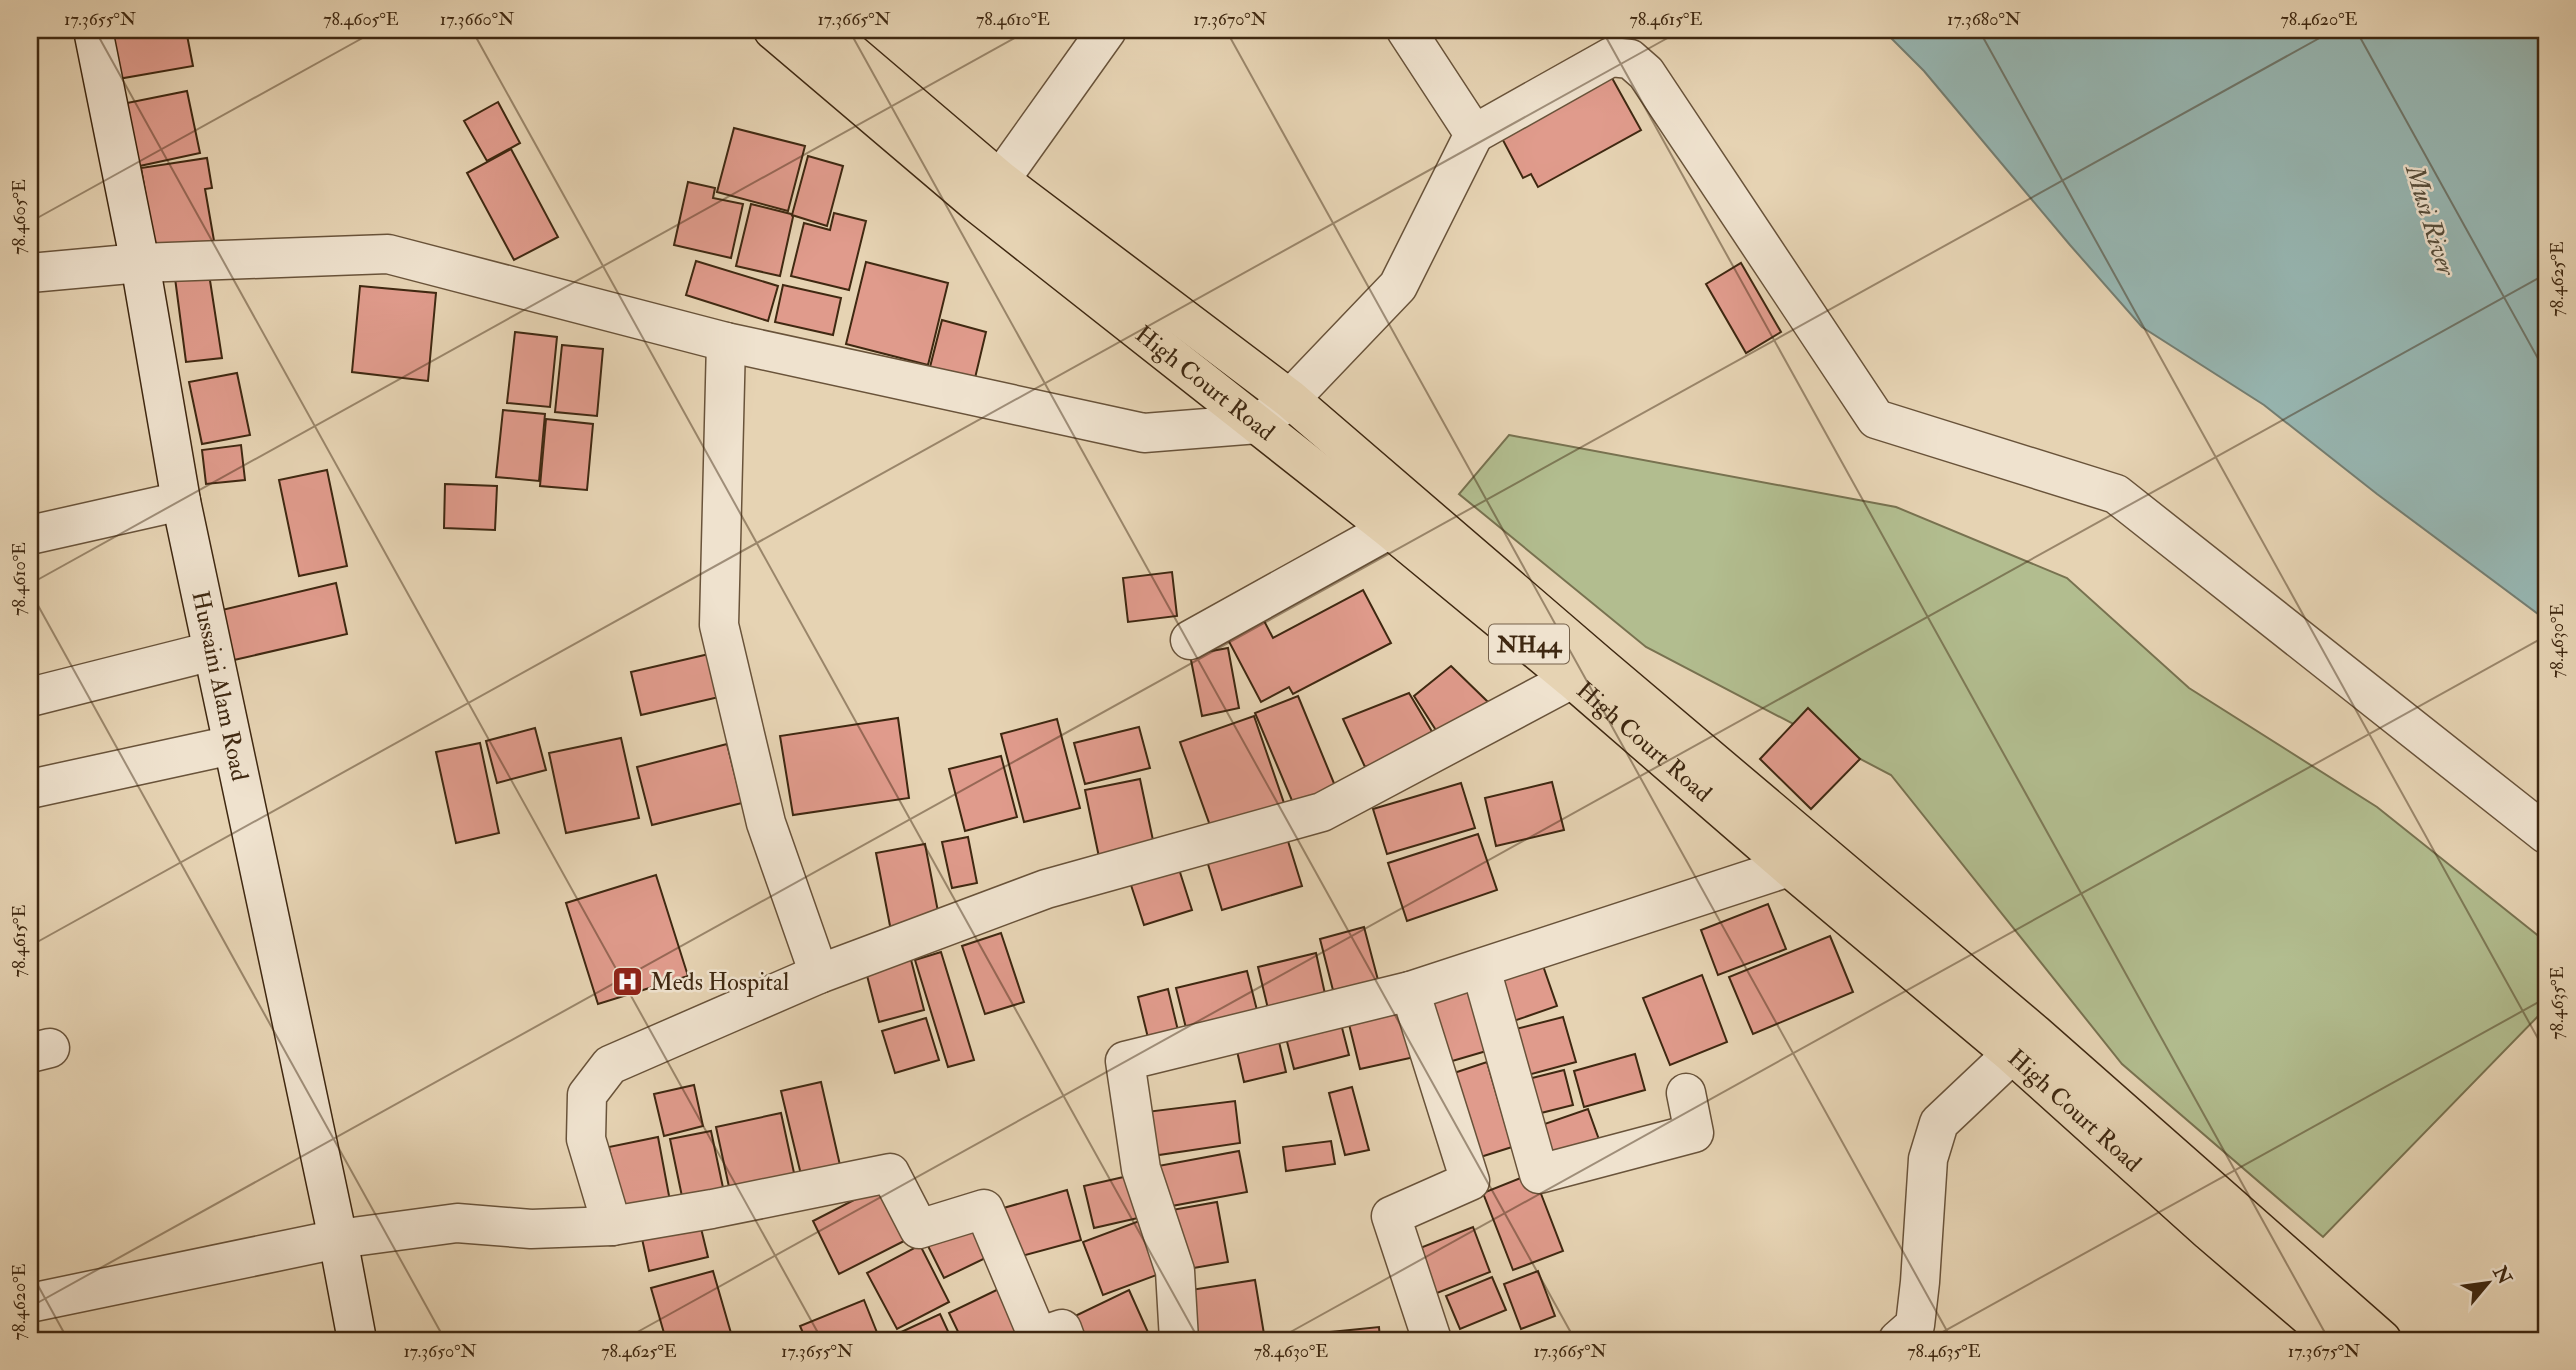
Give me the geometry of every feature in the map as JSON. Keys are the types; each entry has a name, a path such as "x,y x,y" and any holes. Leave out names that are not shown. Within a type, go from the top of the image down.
{"highway":[{"name":"High Court Road","path":"773,30 978,204 1390,529 1572,680 2012,1054 2209,1231 2359,1335"},
{"name":"High Court Road","path":"824,30 1000,180 1290,399 2035,1034 2359,1335"}],"street":[{"name":"Hussaini Alam Road","path":"93,30 141,263 181,501 338,1239 357,1340"},
{"path":"1000,180 1107,30"},
{"path":"1406,30 1474,134"},
{"path":"30,272 141,263 388,254 726,342 1144,433 1258,424 1290,399 1398,286 1474,134 1611,57 1630,59 1646,73 1876,419 2116,494 2546,834"},
{"path":"726,342 719,625 765,823 819,974"},
{"path":"30,535 181,501"},
{"path":"1190,640 1390,529"},
{"path":"30,696 212,651"},
{"path":"612,1226 586,1139 587,1095 610,1065 819,974 1046,889 1322,812 1572,680"},
{"path":"30,789 232,745"},
{"path":"1179,1340 1175,1271 1142,1169 1125,1060 1410,991 1789,867"},
{"path":"1482,968 1539,1174 1694,1133 1686,1093"},
{"path":"1410,991 1470,1181 1391,1216 1432,1340"},
{"path":"1898,1340 1915,1325 1928,1159 1939,1123 2012,1054"},
{"path":"30,1303 338,1239 457,1223 531,1228 612,1226 890,1173 919,1229 984,1209 1038,1337 1062,1329 1066,1340"}],"green space":[{"path":"1509,435 1896,507 2067,578 2189,688 2377,807 2546,942 2546,1008 2323,1237 2122,1064 1891,775 1646,647 1459,494"}],"water":[{"name":"Musi River","path":"1883,30 2546,30 2546,620 2377,494 2264,405 2142,327 1924,71"}],"building":[{"path":"109,30 186,30 193,66 118,79"},
{"path":"1607,69 1641,130 1538,187 1531,174 1523,178 1497,129"},
{"path":"187,91 200,153 135,167 122,104"},
{"path":"498,102 520,143 487,161 464,121"},
{"path":"734,128 805,146 788,211 717,192"},
{"path":"511,149 558,237 514,260 467,173"},
{"path":"808,156 843,166 827,226 792,215"},
{"path":"207,158 212,188 205,189 216,252 156,256 141,168"},
{"path":"688,182 715,188 713,198 743,204 731,258 674,245"},
{"path":"751,204 791,214 793,217 780,276 736,266"},
{"path":"834,213 866,221 849,290 791,276 804,223 830,230"},
{"path":"696,261 778,286 768,321 686,295"},
{"path":"866,262 948,283 928,365 846,344"},
{"path":"1741,263 1781,332 1746,353 1706,284"},
{"path":"209,274 222,358 186,362 175,278"},
{"path":"783,285 841,298 833,335 775,322"},
{"path":"360,286 436,293 428,381 352,372"},
{"path":"942,320 986,332 975,378 930,367"},
{"path":"515,332 557,337 550,407 507,403"},
{"path":"562,345 603,349 597,416 555,412"},
{"path":"237,373 250,435 202,444 189,382"},
{"path":"503,410 545,414 539,481 496,477"},
{"path":"546,419 593,424 587,490 540,486"},
{"path":"241,445 245,480 206,484 202,450"},
{"path":"327,470 347,566 299,576 279,480"},
{"path":"445,484 497,486 495,530 444,528"},
{"path":"1172,572 1177,616 1128,622 1123,578"},
{"path":"336,583 347,634 234,660 222,610"},
{"path":"1363,590 1391,643 1293,694 1289,687 1261,702 1225,634 1261,615 1273,638"},
{"path":"1228,648 1239,708 1202,716 1190,655"},
{"path":"709,654 719,697 641,715 631,672"},
{"path":"1451,666 1488,702 1441,738 1414,696"},
{"path":"1409,693 1437,740 1365,767 1343,719"},
{"path":"1298,696 1338,793 1296,810 1255,713"},
{"path":"1808,708 1860,759 1811,809 1760,759"},
{"path":"1254,716 1285,806 1212,831 1180,742"},
{"path":"898,718 909,798 793,815 780,736"},
{"path":"1057,719 1080,808 1024,822 1001,734"},
{"path":"1139,727 1150,768 1085,784 1074,743"},
{"path":"535,728 546,770 497,783 486,741"},
{"path":"621,738 639,818 566,833 549,753"},
{"path":"480,743 499,833 456,843 436,752"},
{"path":"727,744 742,803 652,825 637,767"},
{"path":"1001,756 1017,817 965,831 949,769"},
{"path":"1140,779 1154,845 1099,857 1085,790"},
{"path":"1552,782 1564,830 1496,846 1485,798"},
{"path":"1461,783 1475,828 1387,854 1373,809"},
{"path":"1478,834 1497,890 1407,921 1388,863"},
{"path":"968,837 977,883 952,888 942,842"},
{"path":"1287,838 1302,886 1222,910 1207,861"},
{"path":"925,844 940,922 891,931 876,853"},
{"path":"1178,866 1192,910 1144,925 1130,882"},
{"path":"656,875 688,976 598,1004 566,903"},
{"path":"1768,904 1786,949 1718,975 1701,930"},
{"path":"1364,927 1382,995 1337,1006 1320,939"},
{"path":"1001,933 1024,1002 985,1014 962,946"},
{"path":"1830,936 1853,992 1753,1034 1729,977"},
{"path":"909,952 924,1010 879,1022 864,964"},
{"path":"941,952 974,1060 948,1067 915,960"},
{"path":"1316,953 1327,1003 1270,1017 1258,967"},
{"path":"1541,960 1557,1006 1505,1024 1489,978"},
{"path":"1247,971 1260,1022 1189,1040 1176,988"},
{"path":"1480,975 1500,1047 1442,1064 1422,991"},
{"path":"1702,975 1727,1042 1670,1065 1643,998"},
{"path":"1168,989 1181,1043 1151,1050 1138,997"},
{"path":"1406,999 1419,1056 1360,1069 1346,1012"},
{"path":"1339,1016 1349,1055 1294,1069 1284,1030"},
{"path":"1563,1017 1576,1062 1520,1077 1508,1031"},
{"path":"926,1018 939,1060 895,1073 882,1031"},
{"path":"1277,1033 1286,1072 1244,1082 1235,1042"},
{"path":"1635,1054 1645,1090 1584,1107 1574,1071"},
{"path":"1487,1062 1512,1147 1471,1160 1445,1076"},
{"path":"1564,1070 1573,1105 1533,1115 1524,1080"},
{"path":"821,1082 842,1174 803,1183 781,1091"},
{"path":"694,1085 703,1126 664,1136 654,1094"},
{"path":"1352,1087 1369,1150 1345,1155 1329,1093"},
{"path":"1235,1101 1240,1143 1152,1156 1146,1112"},
{"path":"1588,1109 1602,1148 1544,1168 1530,1129"},
{"path":"781,1113 796,1182 731,1196 716,1127"},
{"path":"711,1131 725,1197 684,1206 670,1139"},
{"path":"658,1137 670,1201 621,1210 609,1147"},
{"path":"1331,1141 1335,1164 1286,1171 1283,1147"},
{"path":"1239,1151 1247,1192 1161,1208 1153,1167"},
{"path":"1533,1173 1563,1251 1513,1270 1483,1193"},
{"path":"1128,1176 1138,1218 1094,1228 1084,1186"},
{"path":"885,1184 912,1237 839,1274 813,1221"},
{"path":"1067,1190 1081,1240 1014,1258 993,1211"},
{"path":"1217,1202 1228,1262 1182,1270 1172,1210"},
{"path":"984,1217 1000,1251 944,1278 927,1244"},
{"path":"1150,1217 1170,1270 1103,1295 1083,1242"},
{"path":"699,1220 708,1257 649,1271 641,1234"},
{"path":"1473,1227 1490,1272 1432,1295 1415,1250"},
{"path":"920,1245 949,1302 897,1329 867,1273"},
{"path":"713,1271 733,1340 666,1340 651,1288"},
{"path":"1538,1271 1555,1316 1521,1329 1504,1284"},
{"path":"1492,1277 1506,1310 1460,1329 1446,1296"},
{"path":"1255,1280 1265,1340 1186,1340 1178,1292"},
{"path":"1007,1285 1021,1340 962,1340 949,1313"},
{"path":"1129,1290 1151,1339 1084,1340 1073,1317"},
{"path":"864,1300 880,1340 806,1340 800,1326"},
{"path":"940,1314 952,1340 884,1340"},
{"path":"1379,1327 1380,1340 1332,1340 1331,1332"}],"place":[{"name":"Meds Hospital","path":"627,982"}]}
